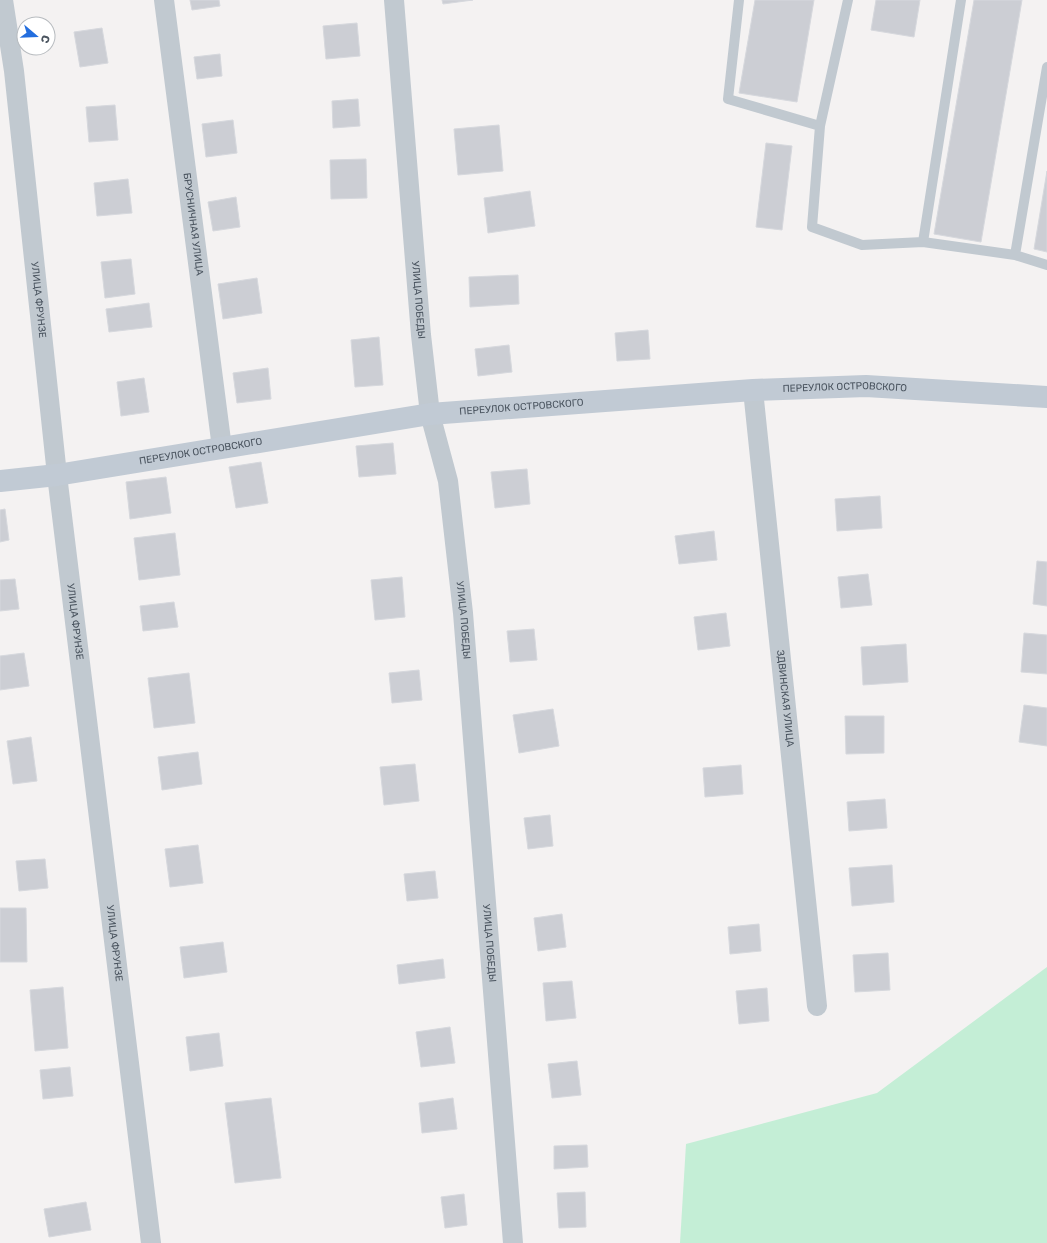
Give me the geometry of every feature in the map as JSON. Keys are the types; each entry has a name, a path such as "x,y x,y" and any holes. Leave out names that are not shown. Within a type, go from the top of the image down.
{"street":[{"name":"УЛИЦА ФРУНЗЕ","path":"3,0 14,72 57,475 151,1243"},
{"name":"БРУСНИЧНАЯ УЛИЦА","path":"164,0 222,448"},
{"name":"УЛИЦА ПОБЕДЫ","path":"394,0 421,335 430,414 448,481 463,613 513,1243"},
{"name":"ПЕРЕУЛОК ОСТРОВСКОГО","path":"0,481 57,475 430,414 753,390 866,386 1047,397"},
{"name":"ЗДВИНСКАЯ УЛИЦА","path":"753,390 817,1006"}],"lane":[{"path":"739,0 728,99 820,126"},
{"path":"848,0 820,126 812,227 862,245 923,242 1015,255 1047,265"},
{"path":"923,242 961,0"},
{"path":"1015,255 1047,67"}],"green space":[{"path":"1047,967 1047,1243 680,1243 686,1144 877,1093"}],"building":[{"path":"190,0 219,0 220,6 192,10"},
{"path":"442,0 473,0 443,4"},
{"path":"755,0 814,0 797,102 739,93"},
{"path":"876,0 920,0 914,37 871,30"},
{"path":"974,0 1022,0 981,242 934,234"},
{"path":"357,23 360,56 326,59 323,26"},
{"path":"102,28 108,63 80,67 74,32"},
{"path":"220,54 222,76 197,79 194,57"},
{"path":"358,99 360,126 333,128 332,101"},
{"path":"115,105 118,140 89,142 86,107"},
{"path":"233,120 237,153 206,157 202,124"},
{"path":"499,125 503,171 458,175 454,129"},
{"path":"766,143 792,146 782,230 756,227"},
{"path":"366,159 367,198 331,199 330,160"},
{"path":"1047,171 1047,252 1034,249"},
{"path":"128,179 132,213 97,216 94,183"},
{"path":"530,191 535,226 488,233 484,198"},
{"path":"236,197 240,227 213,231 208,202"},
{"path":"131,259 135,294 105,298 101,262"},
{"path":"518,275 519,304 470,307 469,277"},
{"path":"257,278 262,313 223,319 218,284"},
{"path":"149,303 152,327 109,332 106,309"},
{"path":"648,330 650,359 617,361 615,333"},
{"path":"379,337 383,385 355,387 351,340"},
{"path":"509,345 512,372 478,376 475,349"},
{"path":"268,368 271,399 237,403 233,373"},
{"path":"144,378 149,412 121,416 117,382"},
{"path":"393,443 396,474 359,477 356,446"},
{"path":"261,462 268,503 236,508 229,467"},
{"path":"527,469 530,504 495,508 491,472"},
{"path":"166,477 171,513 130,519 126,482"},
{"path":"880,496 882,528 837,531 835,499"},
{"path":"5,509 9,540 0,542 0,510"},
{"path":"714,531 717,560 679,564 675,536"},
{"path":"175,533 180,575 139,580 134,538"},
{"path":"1037,561 1047,562 1047,606 1033,604"},
{"path":"868,574 872,605 841,608 838,577"},
{"path":"402,577 405,617 375,620 371,580"},
{"path":"15,579 19,609 0,611 0,580"},
{"path":"174,602 178,627 143,631 140,606"},
{"path":"726,613 730,646 698,650 694,617"},
{"path":"534,629 537,660 510,662 507,631"},
{"path":"1024,633 1047,635 1047,674 1021,672"},
{"path":"906,644 908,682 863,685 861,647"},
{"path":"24,653 29,686 0,690 0,656"},
{"path":"419,670 422,700 392,703 389,673"},
{"path":"189,673 195,723 154,728 148,678"},
{"path":"1024,705 1047,708 1047,746 1019,742"},
{"path":"553,709 559,746 519,753 513,715"},
{"path":"845,716 884,716 884,753 846,754"},
{"path":"31,737 37,781 13,784 7,741"},
{"path":"198,752 202,784 162,790 158,757"},
{"path":"415,764 419,801 384,805 380,767"},
{"path":"741,765 743,794 705,797 703,768"},
{"path":"885,799 887,828 849,831 847,802"},
{"path":"550,815 553,846 528,849 524,818"},
{"path":"198,845 203,883 170,887 165,849"},
{"path":"45,859 48,888 19,891 16,861"},
{"path":"892,865 894,902 852,906 849,868"},
{"path":"435,871 438,898 407,901 404,874"},
{"path":"0,908 26,908 27,962 0,962"},
{"path":"562,914 566,947 538,951 534,918"},
{"path":"759,924 761,951 730,954 728,927"},
{"path":"223,942 227,972 184,978 180,947"},
{"path":"888,953 890,990 855,992 853,955"},
{"path":"443,959 445,978 399,984 397,965"},
{"path":"572,981 576,1018 546,1021 543,983"},
{"path":"63,987 68,1048 35,1051 30,990"},
{"path":"767,988 769,1021 739,1024 736,991"},
{"path":"450,1027 455,1063 421,1067 416,1032"},
{"path":"219,1033 223,1066 190,1071 186,1037"},
{"path":"577,1061 581,1095 552,1098 548,1064"},
{"path":"70,1067 73,1096 43,1099 40,1070"},
{"path":"271,1098 281,1178 235,1183 225,1103"},
{"path":"453,1098 457,1129 422,1133 419,1103"},
{"path":"587,1145 588,1167 554,1169 554,1146"},
{"path":"585,1192 586,1227 559,1228 557,1193"},
{"path":"464,1194 467,1225 445,1228 441,1197"},
{"path":"86,1202 91,1230 49,1237 44,1209"}]}
